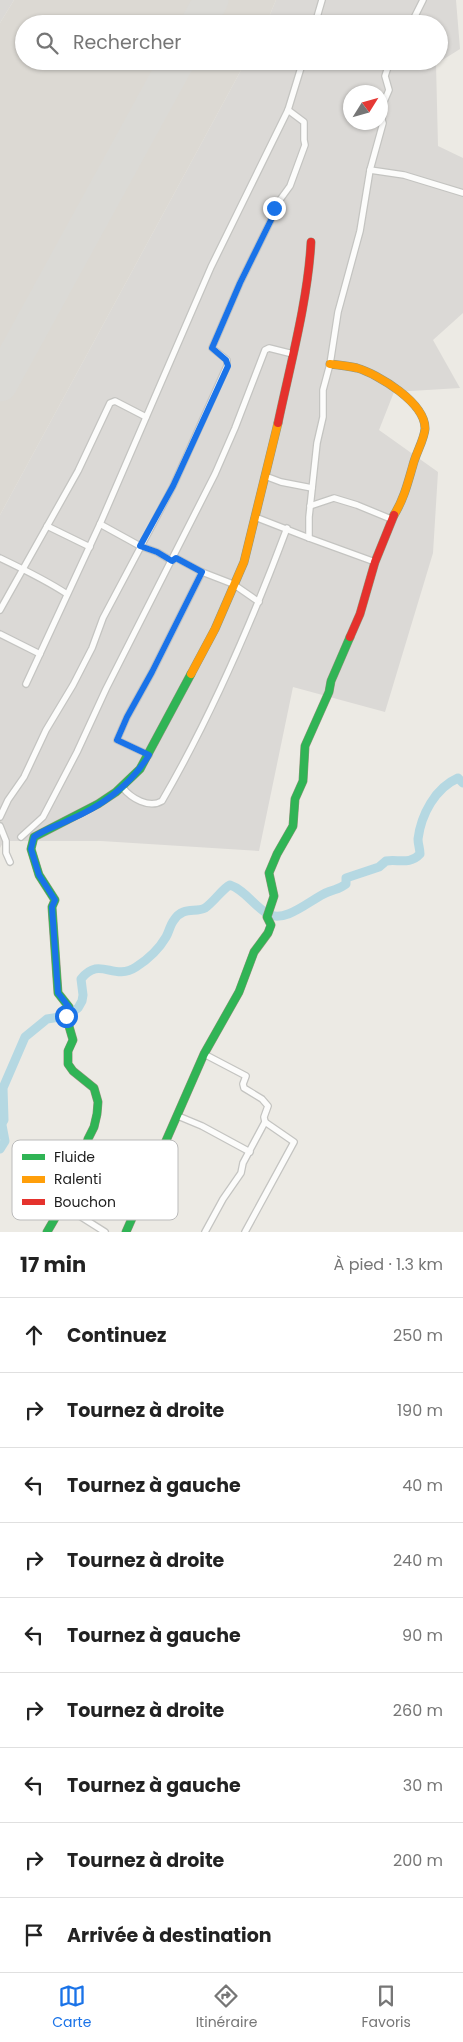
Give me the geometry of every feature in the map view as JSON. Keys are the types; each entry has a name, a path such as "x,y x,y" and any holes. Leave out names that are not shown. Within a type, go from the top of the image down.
{"street":[{"path":"318,15 322,0"},
{"path":"416,15 423,0"},
{"path":"26,684 100,524 211,266 288,110 300,70"},
{"path":"309,538 310,506 317,443 323,417 323,390 330,364 333,333 360,231 370,170 384,124 382,120 383,104 389,90 385,76 387,70"},
{"path":"0,817 8,800 24,777 46,730 73,685 92,648 103,618 173,486 228,366 226,360 212,348 240,283 271,220 274,208 290,186 306,145 304,140 304,122 288,110"},
{"path":"370,170 404,175 463,193"},
{"path":"88,1140 95,1132 99,1101 95,1089 83,1077 76,1075 68,1064 68,1051 73,1040 66,1016 69,1007 58,993 52,907 55,900 39,875 31,849 34,837 100,805 122,788 140,769 215,629 244,562 293,354 310,259 311,242"},
{"path":"21,837 42,817 55,796 115,671 215,474 265,350 269,348 293,354"},
{"path":"167,1140 204,1054 239,992 254,952 268,933 271,925 267,917 268,908 274,896 270,873 277,854 293,826 295,798 303,782 305,746 360,614 375,562 391,519 399,507 408,484 413,463 424,437 424,421 412,402 400,391 379,378 357,368 330,364"},
{"path":"0,610 78,471 110,403 115,401 146,417"},
{"path":"265,476 281,482 312,488"},
{"path":"310,506 334,498 358,505 391,519"},
{"path":"255,517 375,562"},
{"path":"100,524 172,561"},
{"path":"47,526 90,546"},
{"path":"122,788 130,797 145,803 156,804 162,801 194,744 259,602 287,528"},
{"path":"0,558 43,578 68,594"},
{"path":"172,561 176,558 202,572 233,584 259,602"},
{"path":"149,755 117,740 202,572"},
{"path":"0,634 40,654"},
{"path":"0,826 6,841 6,853 10,862"},
{"path":"204,1054 246,1076 243,1084 244,1088 267,1104 264,1117 265,1122 243,1163 241,1173 223,1199 205,1232"},
{"path":"178,1116 202,1126 250,1152"},
{"path":"245,1232 294,1142 265,1122"},
{"path":"47,1232 55,1220"},
{"path":"86,1220 105,1232"},
{"path":"126,1232 131,1220"}],"shaded area":[{"path":"0,0 14,0 0,23"},
{"path":"14,0 276,0 270,15 15,15 15,70 241,70 0,515 0,23"},
{"path":"276,0 456,0 460,49 448,56 448,15 270,15"},
{"path":"241,70 436,70 438,146 463,158 463,313 433,340 460,388 394,392 379,430 438,472 433,553 385,712 293,687 259,851 101,841 4,841 0,848 0,515"}],"waterway":[{"path":"0,1126 4,1120 3,1088 25,1037 47,1019 66,1016 78,1008 83,995 81,979 88,972 94,969 120,972 136,967 160,946 173,922 181,913 205,908 230,885 268,914 283,916 328,892 342,887 346,884 346,878 379,867 386,861 404,861 416,857 420,854 418,839 422,821 436,795 442,788 458,778 463,783"},
{"path":"0,1149 5,1141 2,1125"}],"runway":[{"path":"203,15 211,0"},
{"path":"0,384 172,70"}],"traffic: fast":[{"path":"166,1140 204,1054 239,992 254,952 268,933 271,925 267,917 274,896 269,873 277,854 293,826 295,799 303,781 305,746 329,692 331,681 350,637"},
{"path":"88,1140 94,1127 98,1102 94,1088 73,1071 68,1064 68,1051 73,1040 66,1016 69,1007 58,993 52,907 55,900 39,875 31,849 34,837 98,804 116,792 140,769 191,674"},
{"path":"47,1232 54,1220"},
{"path":"126,1232 131,1220"}],"traffic: slow":[{"path":"330,364 357,368 377,376 409,400 418,409 423,419 425,429 423,438 403,497 394,515"},
{"path":"191,674 215,629 244,562 278,423"}],"traffic: jam":[{"path":"278,423 302,310 311,242"},
{"path":"350,637 360,614 375,562 394,515"}],"route":[{"path":"66,1016 69,1007 58,993 52,907 55,900 39,875 31,849 34,837 100,805 122,788 140,769 149,755 117,740 202,572 176,558 172,561 157,552 140,546 173,486 204,414 228,366 228,362 212,348 240,283 271,220 274,208"}]}
